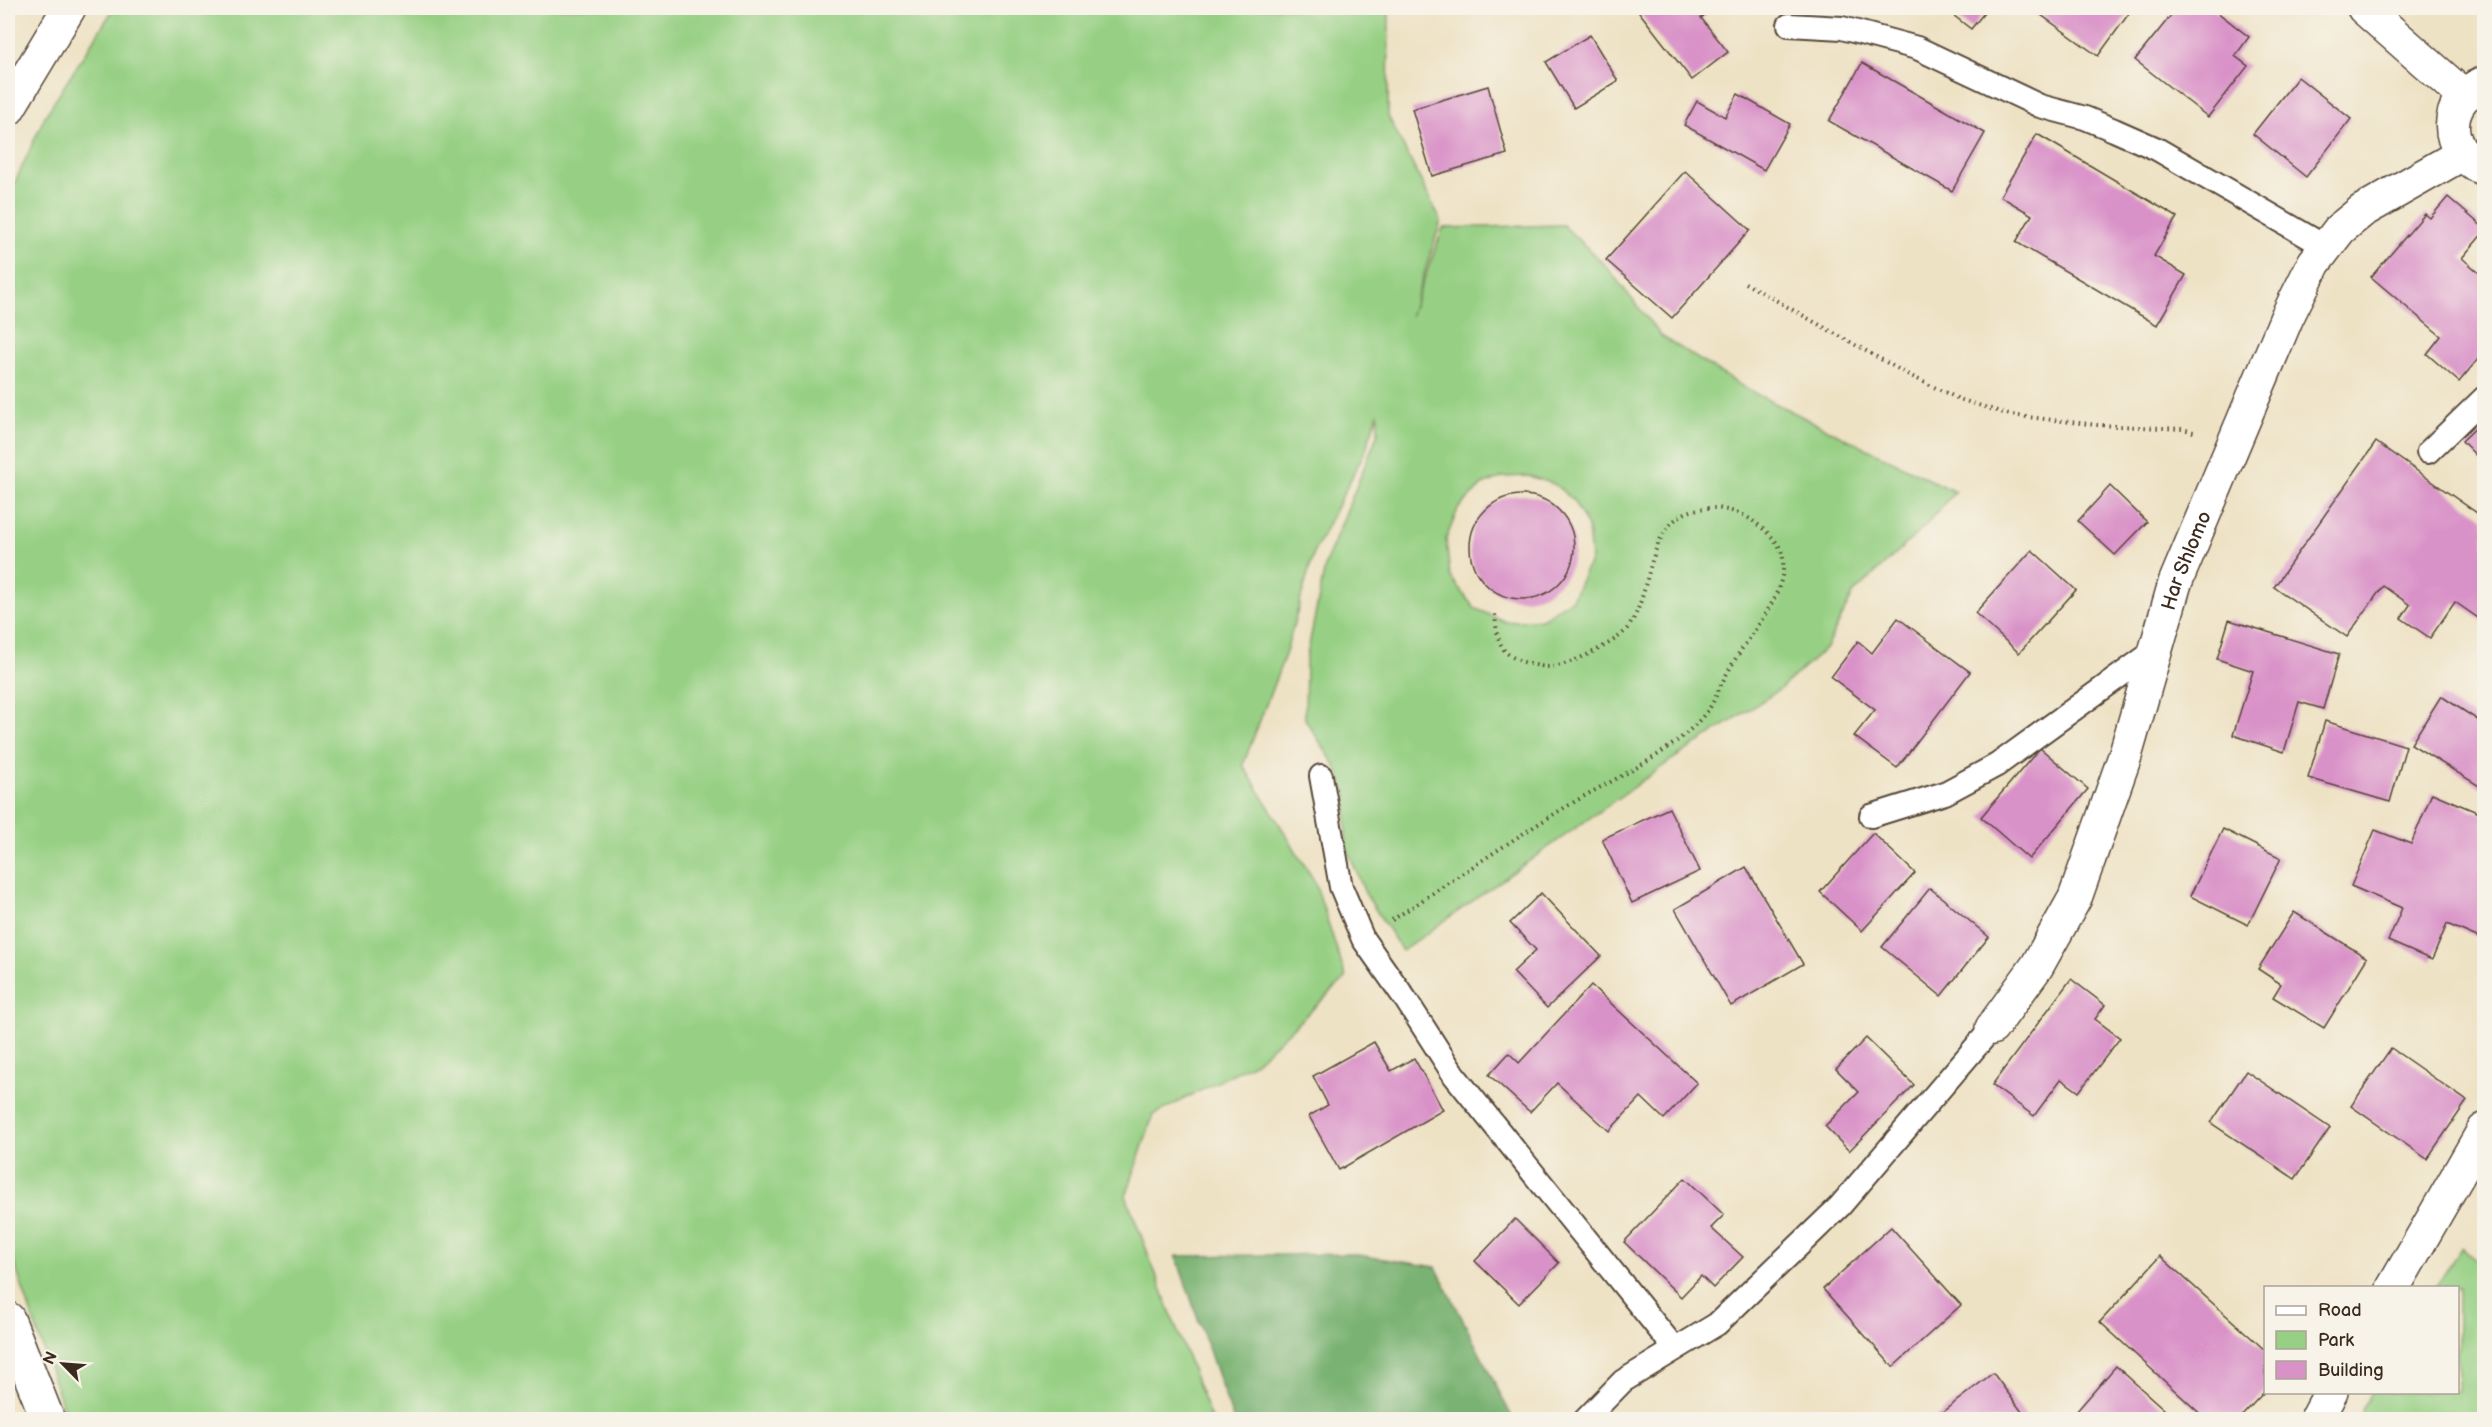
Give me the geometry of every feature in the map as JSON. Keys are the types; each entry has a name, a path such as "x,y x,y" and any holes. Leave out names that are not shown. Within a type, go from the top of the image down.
{"street":[{"path":"8,110 69,8"},
{"path":"2364,8 2474,89 2455,110 2452,125 2455,141 2473,162"},
{"name":"Har Shlomo","path":"1992,1028 2037,966 2075,898 2125,756 2175,583 2287,316 2314,263 2326,247 2362,211 2473,162"},
{"path":"2394,1286 2484,1130"},
{"path":"8,1319 48,1419"},
{"path":"2316,1419 2330,1394"}],"lane":[{"path":"1790,25 1842,28 1917,48 2040,106 2085,118 2114,129 2157,149 2326,247"},
{"path":"2427,452 2484,398"},
{"path":"1871,816 1945,793 1997,765 2154,651"},
{"path":"1321,777 1341,887 1363,939 1406,1000 1454,1075 1675,1350"},
{"path":"1585,1419 1623,1381 1717,1324 1840,1206 1992,1028"}],"path":[{"path":"1745,283 1909,375 1959,399 2010,415 2097,425 2183,429 2233,442"},
{"path":"1363,939 1570,805 1659,754 1687,733 1706,714 1732,663 1771,606 1781,578 1783,557 1772,536 1750,518 1720,508 1697,508 1677,518 1663,535 1651,561 1636,612 1628,629 1615,642 1551,667 1525,662 1507,654 1496,634 1496,613"}],"green space":[{"path":"114,8 1389,8 1388,116 1441,221 1410,317 1443,228 1563,225 1606,266 1661,336 1748,390 1955,492 1925,526 1853,594 1826,648 1779,690 1673,759 1402,951 1365,893 1346,846 1347,794 1335,765 1305,719 1306,660 1326,562 1378,433 1378,413 1366,449 1314,552 1286,652 1243,765 1315,882 1346,978 1256,1062 1153,1115 1126,1196 1211,1419 67,1419 8,1245 8,198 45,116","holes":["1529,476 1554,484 1573,500 1588,527 1591,559 1572,599 1542,619 1506,622 1474,608 1450,576 1446,539 1458,509 1482,485 1503,477"]},
{"path":"2461,1247 2484,1266 2484,1419 2362,1419 2361,1409 2370,1394 2459,1394 2459,1286 2437,1286"},
{"path":"1352,1254 1436,1267 1513,1419 1233,1419 1176,1256"}],"building":[{"path":"1636,8 1714,8 1701,18 1728,52 1692,80"},
{"path":"1944,8 1988,8 1971,29"},
{"path":"2040,8 2133,8 2098,56 2037,12"},
{"path":"2177,8 2212,8 2249,37 2235,56 2248,66 2208,117 2135,60"},
{"path":"1590,35 1618,81 1574,108 1546,62"},
{"path":"1862,63 1985,133 1952,191 1829,121"},
{"path":"2298,77 2351,119 2306,177 2253,134"},
{"path":"1488,86 1507,154 1432,176 1412,109"},
{"path":"1738,94 1790,124 1764,170 1684,125 1697,101 1725,117"},
{"path":"2037,134 2177,217 2154,256 2186,275 2157,325 2016,242 2032,215 2000,196"},
{"path":"1685,171 1750,230 1672,318 1606,260"},
{"path":"2448,197 2484,228 2484,232 2462,258 2484,277 2484,352 2459,382 2427,354 2441,336 2371,277 2425,214 2430,218"},
{"path":"2484,420 2484,464 2462,441"},
{"path":"2376,442 2484,518 2484,622 2455,602 2430,638 2401,618 2410,605 2383,586 2347,637 2274,587"},
{"path":"2110,486 2147,522 2115,555 2078,521"},
{"path":"1522,495 1542,499 1559,510 1570,527 1574,547 1570,567 1559,584 1542,595 1522,599 1502,595 1485,584 1474,567 1470,547 1474,527 1485,510 1502,499"},
{"path":"2032,550 2076,590 2019,653 1975,613"},
{"path":"1898,618 1970,672 1897,768 1854,736 1875,710 1831,677 1858,641 1872,653"},
{"path":"2229,620 2339,654 2323,709 2299,702 2284,752 2233,735 2253,671 2217,659"},
{"path":"2441,696 2484,724 2484,789 2411,744"},
{"path":"2325,721 2406,746 2390,802 2308,778"},
{"path":"2040,748 2088,789 2029,859 1981,817"},
{"path":"2432,793 2484,815 2484,940 2447,924 2432,960 2388,941 2402,908 2351,886 2375,830 2411,844"},
{"path":"1669,808 1700,871 1632,903 1602,839"},
{"path":"2223,829 2281,858 2248,925 2190,896"},
{"path":"1873,833 1915,873 1862,931 1820,892"},
{"path":"1746,867 1803,964 1731,1006 1675,909"},
{"path":"1930,888 1989,937 1941,996 1882,947"},
{"path":"1541,893 1601,956 1547,1008 1513,972 1536,950 1510,923"},
{"path":"2294,912 2367,958 2324,1028 2273,997 2281,984 2258,969"},
{"path":"2071,979 2105,1005 2095,1019 2120,1038 2079,1092 2061,1079 2034,1116 1992,1085"},
{"path":"1591,985 1697,1083 1664,1119 1641,1097 1609,1131 1557,1083 1530,1112 1489,1075 1509,1053 1519,1063"},
{"path":"1866,1038 1914,1085 1849,1151 1825,1126 1859,1092 1836,1069"},
{"path":"1374,1042 1391,1071 1414,1058 1443,1110 1339,1170 1309,1116 1328,1105 1313,1076"},
{"path":"2391,1048 2467,1101 2427,1159 2351,1106"},
{"path":"2246,1071 2330,1128 2295,1179 2211,1123"},
{"path":"1685,1178 1724,1215 1711,1228 1743,1257 1713,1288 1701,1276 1681,1297 1624,1242"},
{"path":"1515,1219 1559,1263 1519,1304 1475,1261"},
{"path":"1891,1227 1961,1305 1893,1367 1823,1289"},
{"path":"2160,1256 2264,1349 2264,1392 2238,1420 2207,1420 2100,1322"},
{"path":"2116,1366 2176,1420 2069,1420"},
{"path":"1993,1373 2028,1420 1932,1420"}]}
